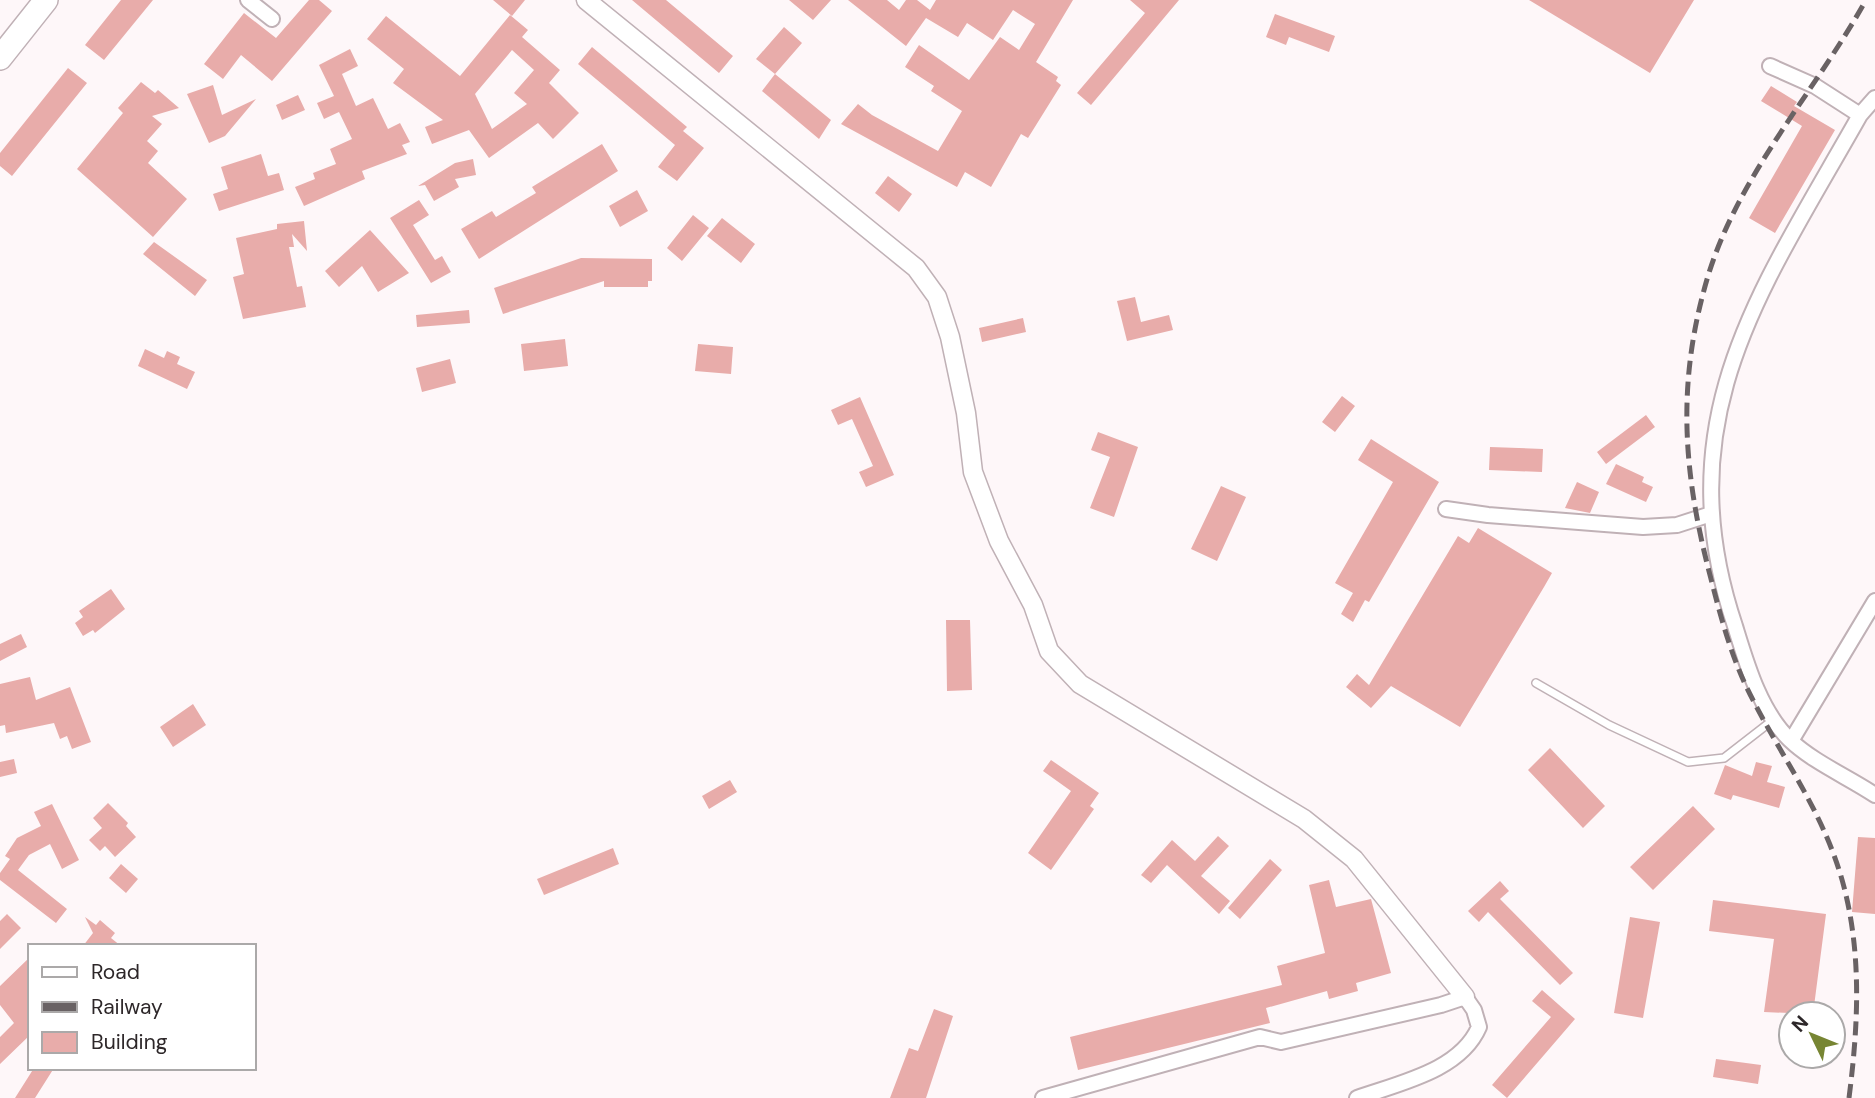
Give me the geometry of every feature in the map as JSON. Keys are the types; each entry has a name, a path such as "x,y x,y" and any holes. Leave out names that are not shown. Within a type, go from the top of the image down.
{"main road":[{"path":"0,58 46,0"}],"street":[{"path":"248,0 272,19"},
{"path":"586,0 916,268 937,296 950,337 963,400 973,472 999,541 1033,605 1049,651 1080,684 1304,819 1354,859 1465,997 1474,1010 1479,1027 1471,1045 1451,1062 1357,1098"},
{"path":"1770,66 1815,86 1860,116"},
{"path":"1875,98 1860,116 1762,290 1742,332 1720,398 1714,435 1711,514 1731,616 1756,684 1773,719 1791,741 1875,795"},
{"path":"1446,509 1488,515 1643,527 1677,525 1711,514"},
{"path":"1791,741 1875,601"},
{"path":"1043,1098 1260,1037 1281,1042 1465,997"}],"lane":[{"path":"1536,683 1609,725 1688,762 1724,758 1773,719"}],"building":[{"path":"121,0 153,0 104,60 85,45"},
{"path":"309,0 319,0 332,11 272,81 241,55 223,79 204,64 244,13 276,38"},
{"path":"493,0 525,0 512,16"},
{"path":"632,0 666,0 733,56 719,73"},
{"path":"789,0 831,0 813,20"},
{"path":"848,0 887,0 899,10 906,0 917,0 930,10 936,0 1073,0 1036,62 1058,77 1056,81 1061,85 1028,138 1021,134 991,187 965,172 957,187 841,124 858,104 872,115 938,151 962,111 931,91 934,86 905,67 919,45 969,80 1000,37 1019,50 1035,24 1013,10 993,40 967,23 958,37 926,18 906,46"},
{"path":"1130,0 1179,0 1091,105 1077,93 1145,13"},
{"path":"1529,0 1694,0 1650,73"},
{"path":"1275,14 1335,36 1329,52 1289,37 1286,45 1266,37"},
{"path":"510,15 528,30 522,37 560,70 549,83 579,113 553,139 538,123 489,158 469,130 432,144 425,127 443,120 393,83 404,69 367,39 386,16 460,76","holes":["512,50 534,70 514,93 527,104 492,129 475,94"]},
{"path":"784,27 802,43 775,74 756,59"},
{"path":"592,47 687,127 683,131 704,148 677,181 658,167 675,145 578,64"},
{"path":"350,49 358,66 342,74 356,106 373,98 388,129 400,123 410,142 402,145 407,154 362,171 365,179 304,206 295,187 315,179 313,173 336,164 330,149 352,139 339,112 324,119 317,103 334,96 319,65"},
{"path":"68,68 87,83 12,176 0,166 0,153"},
{"path":"775,74 831,120 819,139 762,91"},
{"path":"141,82 155,93 158,90 179,108 152,116 162,124 147,141 158,151 148,163 187,199 153,237 77,169 123,113 118,108"},
{"path":"213,85 222,115 256,99 225,136 209,143 187,94"},
{"path":"1771,86 1797,102 1794,106 1835,130 1775,233 1749,218 1802,126 1761,101"},
{"path":"298,95 305,110 282,120 276,105"},
{"path":"602,144 618,171 479,259 461,229 492,211 496,217 536,193 532,187"},
{"path":"261,154 268,176 279,173 284,190 219,211 213,194 228,189 221,167"},
{"path":"473,159 476,175 455,179 459,187 434,201 425,185 418,186 455,163"},
{"path":"888,176 912,194 899,212 875,193"},
{"path":"637,190 648,211 620,227 609,206"},
{"path":"419,200 429,215 413,225 435,260 442,256 451,272 431,283 390,218"},
{"path":"693,215 709,228 682,261 667,248"},
{"path":"722,218 755,244 741,263 707,236"},
{"path":"304,221 307,251 292,234 294,247 289,247 297,287 302,286 306,307 243,319 233,277 244,274 236,238 277,229 277,224"},
{"path":"370,230 409,273 378,292 362,266 339,287 325,271"},
{"path":"154,242 207,280 195,296 143,254"},
{"path":"581,258 652,259 652,281 648,281 648,287 604,287 604,281 503,314 494,288"},
{"path":"1135,297 1141,322 1169,315 1173,330 1127,341 1117,301"},
{"path":"469,310 470,323 417,327 416,315"},
{"path":"1023,318 1026,332 982,342 979,328"},
{"path":"565,339 568,366 524,371 521,344"},
{"path":"698,344 733,347 731,374 695,371"},
{"path":"145,349 164,358 167,351 180,357 177,364 195,372 187,389 138,366"},
{"path":"450,359 456,383 422,392 416,368"},
{"path":"1342,396 1355,406 1335,432 1322,422"},
{"path":"860,397 894,475 866,487 859,472 873,466 852,419 838,425 831,410"},
{"path":"1646,415 1655,427 1606,464 1597,452"},
{"path":"1098,432 1138,447 1114,517 1090,508 1110,457 1091,450"},
{"path":"1371,439 1439,482 1369,602 1365,600 1353,622 1341,614 1353,593 1335,583 1393,482 1358,460"},
{"path":"1490,447 1543,449 1542,472 1489,470"},
{"path":"1616,464 1644,477 1642,482 1653,487 1646,502 1606,484"},
{"path":"1577,482 1599,492 1590,513 1565,508"},
{"path":"1221,486 1246,497 1217,561 1191,549"},
{"path":"1478,528 1552,573 1544,587 1460,727 1391,686 1371,708 1346,687 1357,674 1369,685 1458,536 1469,543"},
{"path":"111,589 125,609 95,633 93,630 83,636 75,623 83,617 79,611"},
{"path":"946,620 970,620 972,690 947,691"},
{"path":"21,634 27,647 0,661 0,644"},
{"path":"30,677 36,700 70,687 91,742 72,749 67,736 60,739 54,723 6,733 5,725 0,726 0,684"},
{"path":"193,704 206,725 173,747 160,727"},
{"path":"1550,748 1605,806 1583,828 1528,770"},
{"path":"14,759 17,773 0,777 0,762"},
{"path":"1051,760 1099,793 1090,806 1094,809 1051,870 1028,853 1071,791 1043,771"},
{"path":"1756,762 1772,766 1767,782 1785,787 1779,808 1733,795 1731,800 1714,794 1725,765 1752,776"},
{"path":"730,780 737,792 709,809 702,796"},
{"path":"108,803 128,823 126,826 136,837 115,857 105,846 100,851 89,840 102,828 93,818"},
{"path":"52,804 79,860 62,869 50,844 29,855 18,870 67,909 56,923 0,880 0,873 10,859 5,856 17,838 41,826 34,812"},
{"path":"1693,806 1715,829 1653,890 1630,867"},
{"path":"1218,836 1229,846 1201,876 1230,901 1219,914 1167,865 1151,883 1141,875 1172,840 1195,861"},
{"path":"1858,837 1875,838 1875,914 1852,912"},
{"path":"613,848 619,864 544,895 537,879"},
{"path":"1270,859 1282,870 1240,919 1228,908"},
{"path":"121,864 138,879 126,893 109,878"},
{"path":"1329,880 1336,907 1371,899 1391,973 1356,983 1358,991 1329,999 1327,991 1266,1008 1270,1023 1078,1070 1070,1037 1282,985 1277,966 1325,953 1309,885"},
{"path":"1500,881 1509,891 1500,899 1573,973 1560,985 1488,912 1479,922 1468,911"},
{"path":"1713,900 1826,914 1815,1000 1777,1000 1777,1013 1764,1012 1774,939 1709,931"},
{"path":"7,914 21,928 0,949 0,921"},
{"path":"85,917 96,925 100,920 115,933 111,938 118,944 85,944 93,933"},
{"path":"1630,917 1660,922 1643,1018 1614,1013"},
{"path":"28,959 28,1037 0,1064 0,1037 14,1023 0,1005 0,986"},
{"path":"1542,990 1575,1019 1507,1098 1492,1085 1551,1017 1532,1001"},
{"path":"934,1009 953,1016 926,1098 890,1098 909,1048 918,1051"},
{"path":"1716,1059 1761,1065 1758,1084 1713,1077"},
{"path":"33,1070 53,1070 35,1098 15,1098"}],"railway":[{"path":"1849,1098 1857,992 1854,940 1844,887 1813,808 1759,711 1735,660 1714,592 1694,502 1687,428 1691,354 1698,315 1708,276 1722,239 1758,168 1866,0"}]}
